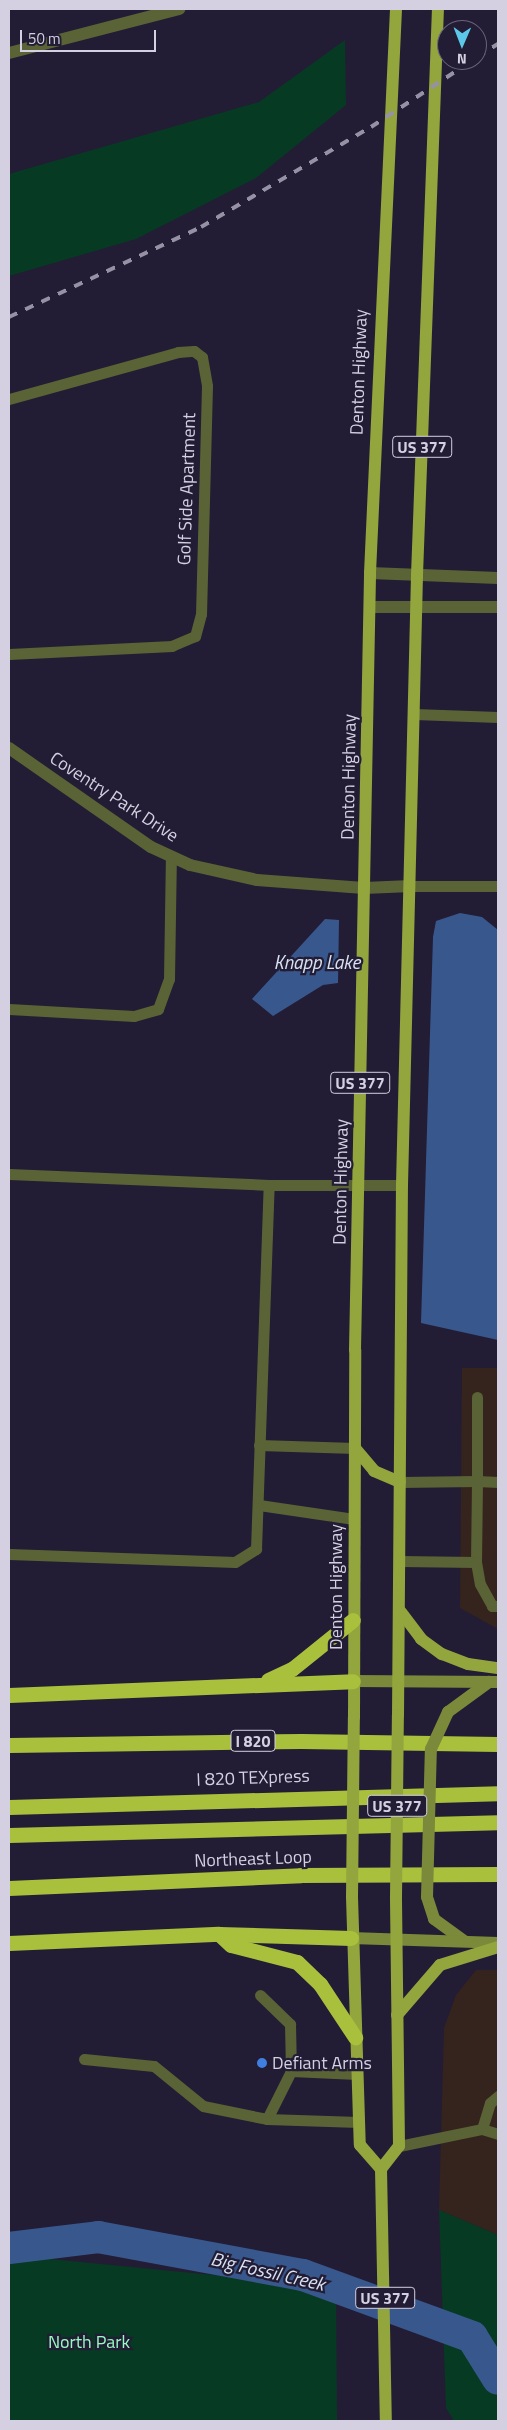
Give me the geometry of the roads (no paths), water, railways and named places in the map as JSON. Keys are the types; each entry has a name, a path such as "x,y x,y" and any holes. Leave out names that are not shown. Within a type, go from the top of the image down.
{"highway":[{"path":"262,1682 292,1669 353,1620"},
{"path":"10,1695 262,1682 353,1681"},
{"name":"I 820","path":"9,1745 301,1741 498,1744"},
{"name":"I 820 TEXpress","path":"9,1806 498,1793"},
{"path":"9,1835 498,1822"},
{"name":"Northeast Loop","path":"9,1888 301,1875 498,1874"},
{"path":"219,1934 231,1945 297,1962 320,1984 355,2037"},
{"path":"9,1943 219,1934 351,1938"}],"main road":[{"name":"Denton Highway","path":"381,2169 360,2145 351,1938 354,1717 353,1620 358,1185 370,572 396,9"},
{"name":"US 377","path":"399,2146 396,1897 398,1680 401,1612 402,1184 411,886 417,576 438,9"},
{"path":"355,1448 374,1471 400,1482"},
{"path":"401,1612 421,1639 442,1654 468,1664 498,1668"},
{"path":"353,1681 494,1682"},
{"path":"464,1941 434,1919 426,1897 431,1749 448,1712 494,1682"},
{"path":"351,1938 396,1938 498,1943"},
{"path":"397,2015 440,1966 498,1947"},
{"path":"381,2169 399,2146"},
{"name":"US 377","path":"381,2169 386,2421"}],"street":[{"path":"9,53 179,9"},
{"path":"370,572 417,576 498,578"},
{"path":"370,608 498,607"},
{"name":"Coventry Park Drive","path":"10,751 171,856 257,880 364,888 411,886"}],"lane":[{"name":"Golf Side Apartment","path":"9,399 178,352 194,351 202,357 207,386 201,614 195,636 172,646 9,654"},
{"path":"414,714 498,717"},
{"path":"9,1009 134,1016 158,1009 169,979 171,856"},
{"path":"411,886 498,886"},
{"path":"9,1174 268,1185 402,1184"},
{"path":"9,1554 235,1562 256,1549 259,1505 259,1445 268,1185"},
{"path":"477,1397 476,1562 480,1584 492,1606 498,1606"},
{"path":"259,1445 355,1448"},
{"path":"400,1482 498,1482"},
{"path":"259,1505 354,1519"},
{"path":"400,1561 476,1562"},
{"path":"260,1995 290,2024 291,2072 267,2119"},
{"path":"84,2059 154,2066 203,2106 267,2119 359,2122"},
{"path":"291,2072 357,2074"},
{"path":"482,2129 490,2103 498,2096"},
{"path":"399,2146 482,2129 498,2134"}],"water":[{"path":"460,913 482,917 498,930 498,1340 421,1323 433,937 436,921"},
{"name":"Knapp Lake","path":"325,919 339,920 338,983 323,985 273,1016 252,999"}],"waterway":[{"name":"Big Fossil Creek","path":"9,2248 98,2237 303,2275 472,2337 498,2379"}],"railway":[{"path":"487,51 498,44"},
{"path":"9,317 201,227 371,127 458,70"}],"place":[{"name":"Defiant Arms","path":"262,2063"}],"park label":[{"name":"North Park","path":"89,2342"}]}
